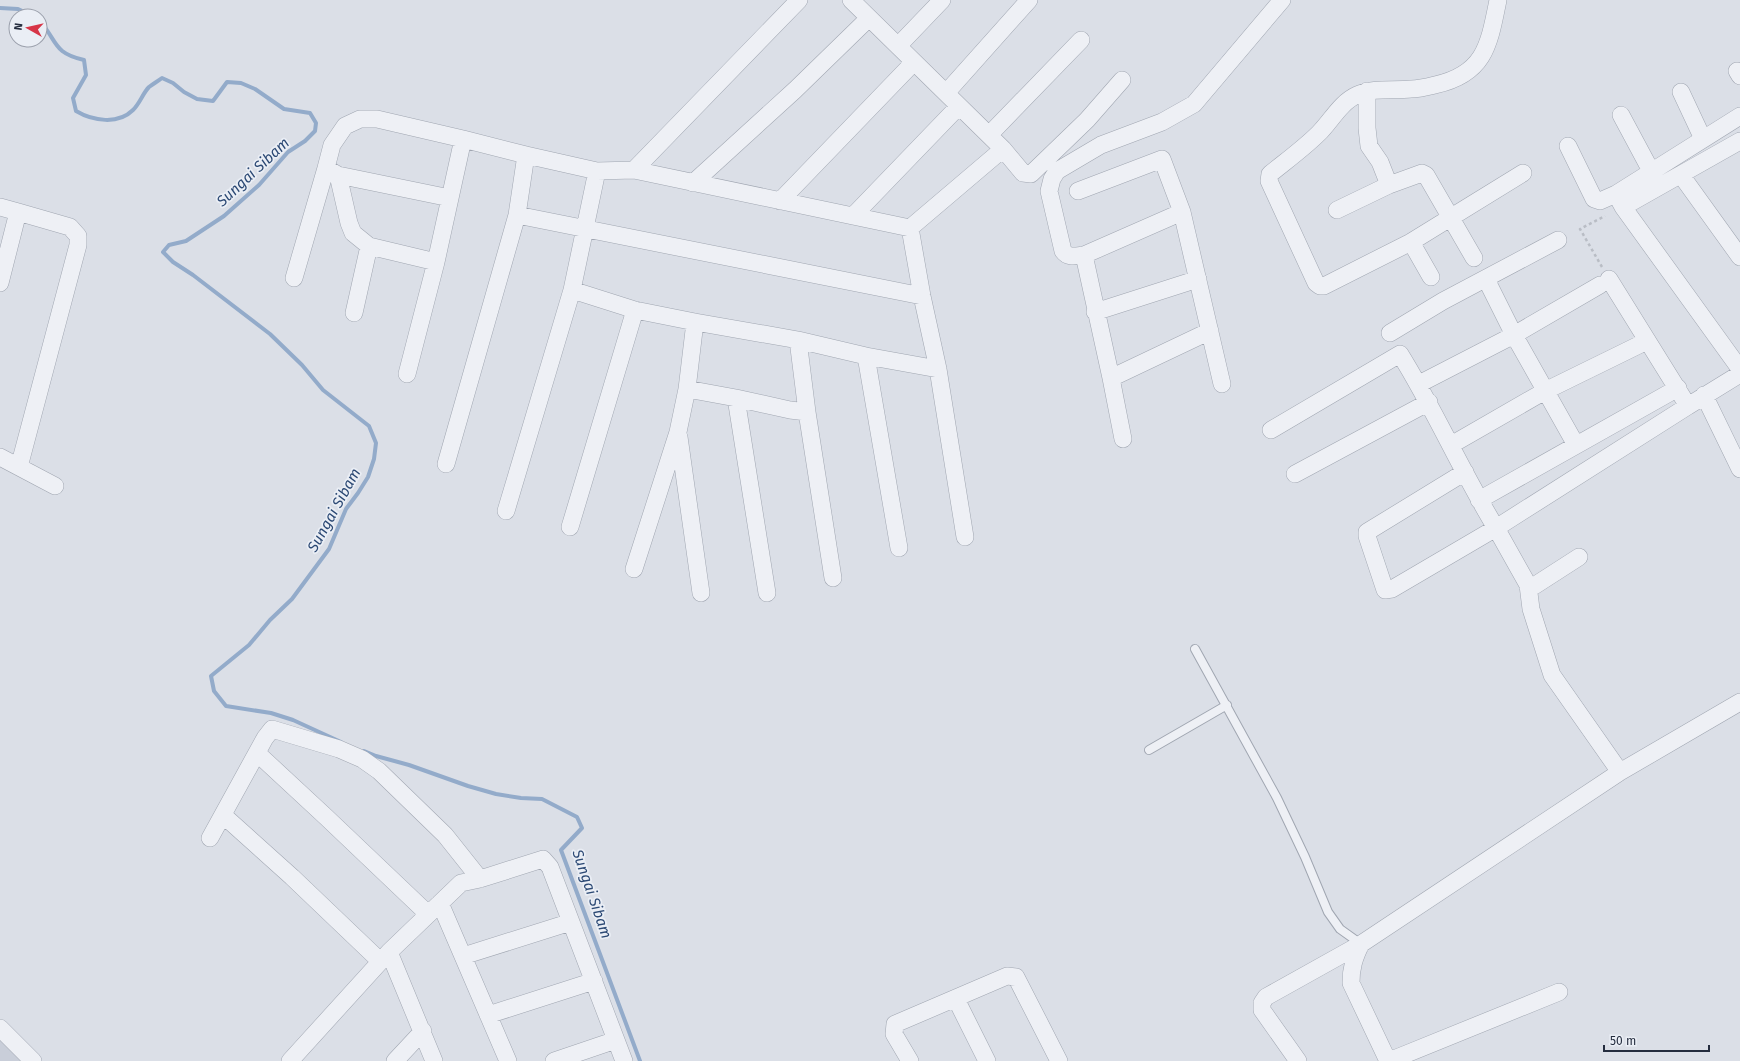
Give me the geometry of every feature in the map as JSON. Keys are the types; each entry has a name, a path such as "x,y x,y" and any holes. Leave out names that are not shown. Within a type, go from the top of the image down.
{"street":[{"path":"634,170 799,0"},
{"path":"853,0 869,18 1003,149 1023,173 1031,174 1087,120 1122,80"},
{"path":"898,46 942,0"},
{"path":"946,92 1029,0"},
{"path":"1182,212 1084,255 1071,256 1066,255 1063,250 1049,191 1054,175 1058,171 1101,145 1162,122 1194,104 1282,0"},
{"path":"1498,0 1488,42 1481,58 1462,76 1447,82 1417,89 1367,91 1349,99 1311,140 1270,174 1269,181 1316,283 1320,286 1324,286 1411,242 1523,173"},
{"path":"693,183 795,90 869,18"},
{"path":"989,135 1081,40"},
{"path":"780,201 914,62"},
{"path":"1367,91 1367,128 1370,146 1380,162 1389,185"},
{"path":"1681,92 1703,139"},
{"path":"853,216 959,106"},
{"path":"1621,115 1651,171"},
{"path":"1619,200 1651,171 1740,116"},
{"path":"436,262 369,246 353,233 348,223 332,171 332,146 345,126 360,119 377,119 597,171 634,170 910,228"},
{"path":"407,374 436,262 463,139"},
{"path":"1568,146 1594,199 1600,200 1619,200 1682,175 1738,146"},
{"path":"910,228 1003,149"},
{"path":"446,464 517,215 526,155"},
{"path":"1078,191 1162,159 1182,212 1222,384"},
{"path":"332,171 450,198"},
{"path":"294,278 332,171"},
{"path":"506,511 572,290 597,171"},
{"path":"1337,210 1389,185 1422,173 1426,175 1474,258"},
{"path":"1682,175 1740,257"},
{"path":"1619,200 1740,369"},
{"path":"0,207 70,227 78,236 78,245 19,467"},
{"path":"0,283 18,212"},
{"path":"517,215 922,296"},
{"path":"910,228 922,296 938,369 965,537"},
{"path":"1390,333 1443,301 1558,240"},
{"path":"1411,242 1431,277"},
{"path":"354,314 369,246"},
{"path":"1084,255 1123,439"},
{"path":"1095,312 1198,279"},
{"path":"1486,279 1514,335 1576,445"},
{"path":"1419,384 1514,335 1605,282 1647,341 1688,406"},
{"path":"572,290 635,310 798,340 866,356 938,369"},
{"path":"570,527 635,310"},
{"path":"634,569 678,432 687,389 695,322"},
{"path":"1111,378 1210,331"},
{"path":"798,340 807,412 833,578"},
{"path":"1451,445 1545,391 1647,341"},
{"path":"1271,430 1400,354 1429,402 1479,500 1528,585 1531,609 1552,675 1620,772"},
{"path":"866,356 899,548"},
{"path":"1465,472 1367,532 1385,590 1392,589 1496,528 1704,395 1740,374"},
{"path":"1479,500 1678,388"},
{"path":"687,389 790,410 807,412"},
{"path":"1704,395 1738,460"},
{"path":"736,398 767,593"},
{"path":"1295,474 1429,402"},
{"path":"678,432 701,594"},
{"path":"0,457 55,486"},
{"path":"1528,585 1534,586 1579,557"},
{"path":"1298,1061 1262,1010 1262,1003 1266,997 1361,944 1620,772 1740,702"},
{"path":"210,838 272,729 339,749 362,759 379,771 445,836 480,879"},
{"path":"257,753 326,817 434,909 463,956 508,1061"},
{"path":"223,815 384,957 423,1031 434,1061"},
{"path":"290,1061 384,957 461,883 480,879 543,859 550,867 624,1061"},
{"path":"463,956 571,922"},
{"path":"1361,944 1351,970 1351,983 1388,1061 1559,992"},
{"path":"910,1061 894,1034 895,1024 1007,976 1016,977 1059,1061"},
{"path":"488,1015 594,981"},
{"path":"956,999 987,1061"},
{"path":"0,1028 33,1061"},
{"path":"395,1061 423,1031"},
{"path":"554,1061 616,1040"}],"lane":[{"path":"1195,649 1227,705 1290,823 1328,912 1340,929 1361,944"},
{"path":"1149,750 1227,705"}],"path":[{"path":"1605,282 1580,229 1619,200"}],"shaded area":[{"path":"0,1034 27,1061 0,1061"}],"waterway":[{"name":"Sungai Sibam","path":"0,8 8,8"},
{"name":"Sungai Sibam","path":"48,31 61,50 67,54 84,60 86,75 73,98 76,111 90,117 113,120 127,115 133,110 149,87 162,78 173,83 184,92 197,99 213,101 227,82 241,83 255,89 284,109 310,113 316,123 315,131 305,141 288,152 259,185 224,216 186,241 169,245 163,252 173,262 193,275 270,334 302,365 323,390 369,426 376,443 374,459 368,477 346,509 329,549 292,599 270,620 249,645 211,676 214,691 226,706 271,713 293,720 341,742"},
{"name":"Sungai Sibam","path":"364,751 496,794 521,798 542,799 577,817 582,828 561,850 640,1061"}]}
